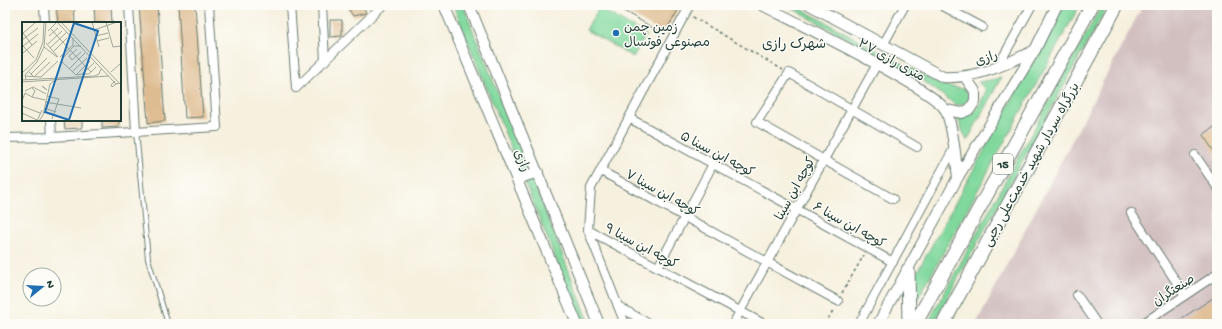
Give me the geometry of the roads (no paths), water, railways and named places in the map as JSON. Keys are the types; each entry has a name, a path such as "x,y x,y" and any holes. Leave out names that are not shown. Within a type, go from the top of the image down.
{"highway":[{"name":"بزرگراه سردار شهید خدمت‌علی رجبی","path":"915,324 1092,5"},
{"name":"بزرگراه سردار شهید خدمت‌علی رجبی","path":"943,324 1117,5"},
{"path":"908,270 909,324"}],"street":[{"path":"44,5 45,22"},
{"path":"129,5 136,131"},
{"path":"5,138 52,137 217,127 209,5"},
{"path":"290,5 296,88 378,7"},
{"path":"322,5 324,61"},
{"name":"رازی","path":"444,5 577,324"},
{"name":"رازی","path":"469,5 599,324"},
{"path":"600,171 690,5"},
{"name":"۲۷ متری رازی","path":"762,5 876,64 935,98 946,110"},
{"name":"۲۷ متری رازی","path":"810,5 943,77"},
{"path":"883,45 905,5"},
{"path":"941,5 982,27"},
{"path":"997,68 1032,5"},
{"path":"878,324 958,177 1035,50 1057,5"},
{"name":"رازی","path":"943,77 965,77 997,68 1035,50"},
{"name":"کوچه ابن سینا","path":"733,324 876,64"},
{"path":"893,199 757,122 789,73 917,146"},
{"path":"958,177 946,110 962,113 970,109 975,102 975,91 965,77"},
{"name":"کوچه ابن سینا ۵","path":"629,118 797,208"},
{"path":"51,121 52,137"},
{"path":"858,324 954,148"},
{"path":"1195,155 1217,187"},
{"path":"658,267 713,164"},
{"name":"کوچه ابن سینا ۷","path":"600,171 838,302"},
{"name":"کوچه ابن سینا ۹","path":"600,171 591,188 588,230 764,324"},
{"path":"517,180 538,172"},
{"name":"کوچه ابن سینا ۶","path":"797,208 893,262"},
{"path":"1131,213 1185,296"},
{"path":"588,230 625,324"},
{"name":"صنعتگران","path":"1143,324 1217,274"},
{"path":"1077,295 1097,324"},
{"path":"618,306 649,324"}],"lane":[{"path":"136,131 148,259 168,324"}],"place":[{"name":"زمین چمن مصنوعی فوتسال","path":"616,33"}],"district":[{"name":"شهرک رازی","path":"794,43"}]}
